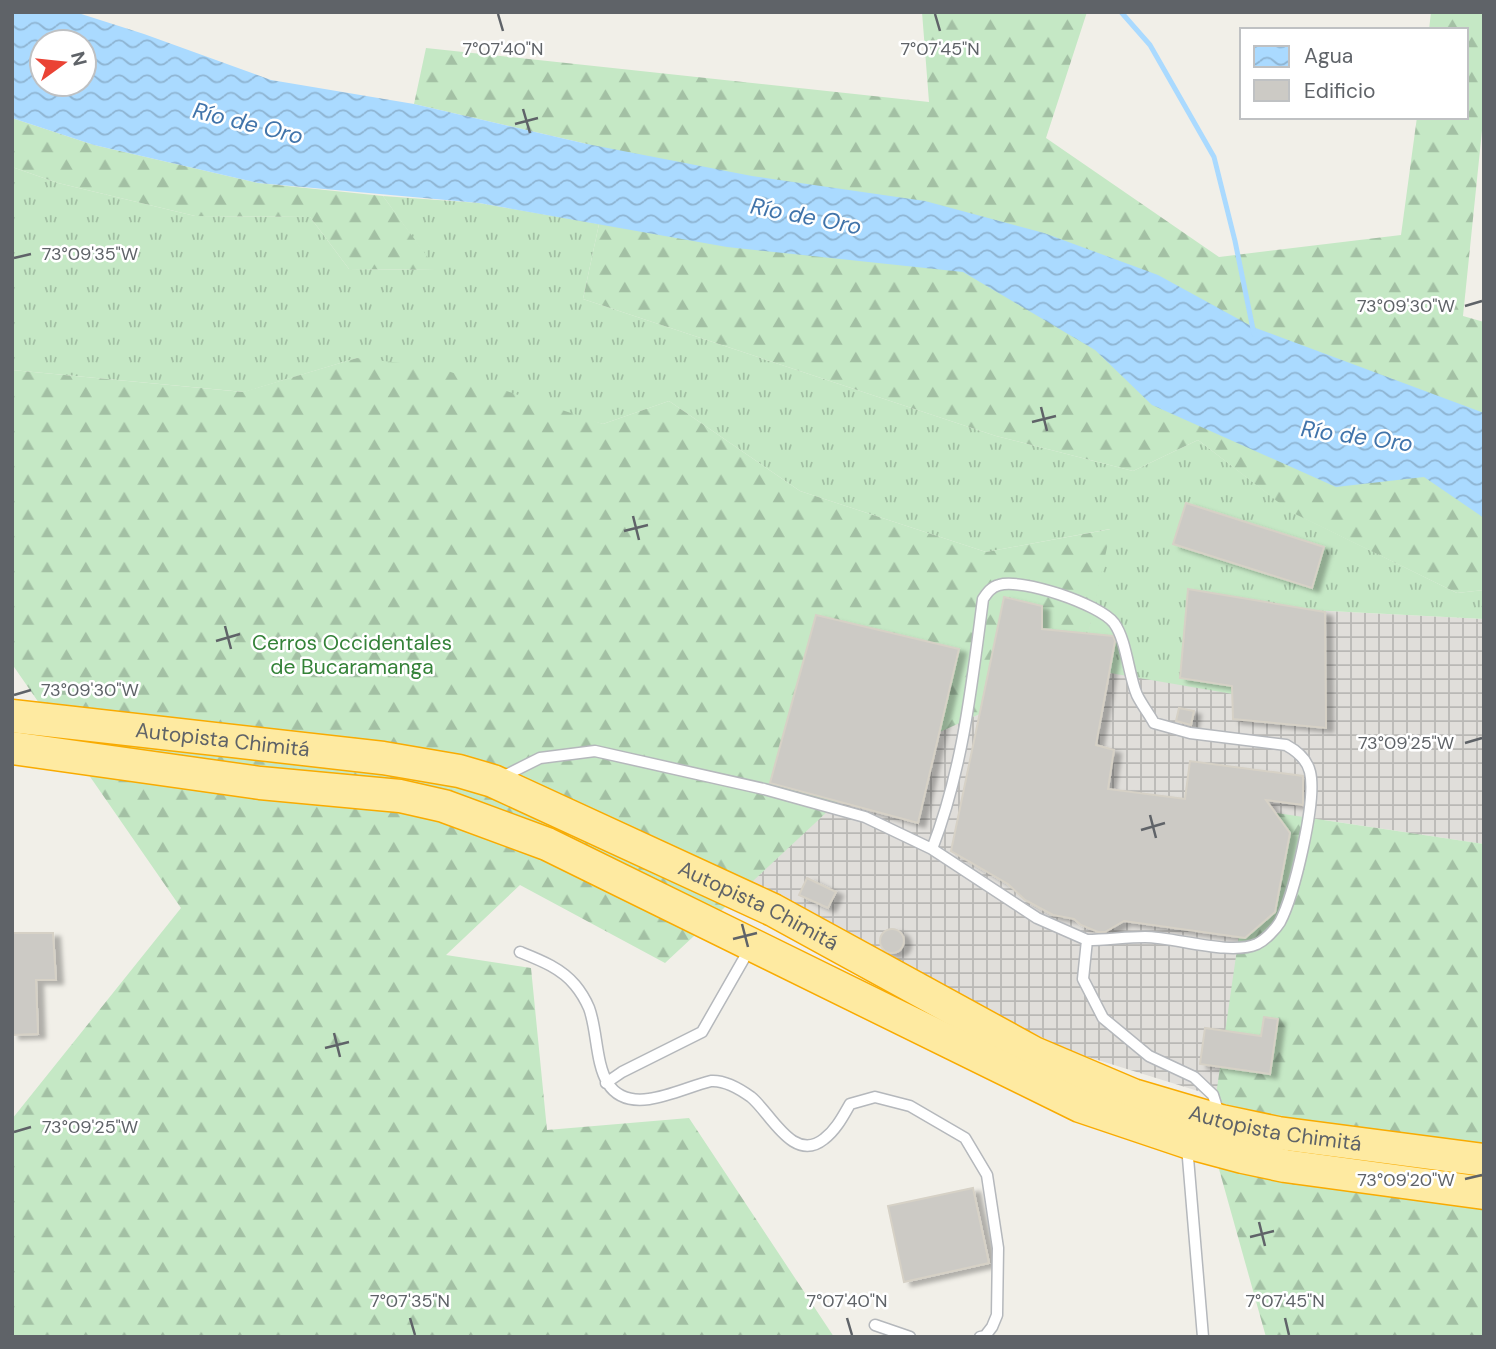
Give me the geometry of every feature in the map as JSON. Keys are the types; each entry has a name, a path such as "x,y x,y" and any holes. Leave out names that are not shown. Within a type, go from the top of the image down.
{"highway":[{"name":"Autopista Chimitá","path":"12,716 383,758 459,771 493,781 773,911 1034,1053 1133,1095 1221,1121 1278,1133 1484,1160"},
{"name":"Autopista Chimitá","path":"12,748 260,783 400,796 444,806 547,844 1080,1106 1187,1142 1285,1166 1484,1194"}],"lane":[{"path":"493,781 540,758 595,751 764,789 865,817 932,849 1037,918 1087,940 1148,937 1229,947 1255,944 1278,925 1287,908 1305,837 1313,790 1310,768 1298,752 1286,744 1190,733 1154,723 1137,694 1115,625 1105,614 1081,602 1034,587 1000,584 983,599 971,696 957,764 932,849"},
{"path":"1087,940 1083,979 1103,1018 1149,1056 1194,1077 1213,1095 1221,1121"},
{"path":"606,1083 622,1072 702,1032 752,945"},
{"path":"520,952 548,963 575,985 589,1009 596,1053 606,1083 628,1098 648,1099 721,1080 752,1098 774,1125 793,1142 806,1145 822,1141 850,1104 875,1097 910,1106 965,1138 987,1175 998,1248 998,1315 985,1336 979,1337"},
{"path":"1187,1142 1203,1337"},
{"path":"875,1325 910,1337"}],"shaded area":[{"path":"827,529 1328,611 1484,619 1484,844 1324,820 1269,1113 1072,1052 1025,1029 1022,1031 583,807"}],"green space":[{"path":"922,12 1087,12 1046,138 1219,257 1401,235 1417,119 1468,119 1468,28 1429,28 1431,12 1484,12 1484,111 1463,316 1484,322 1484,590 1457,593 1291,512 1198,440 1133,471 996,436 583,299 599,224 587,144 414,104 426,48 929,102"},
{"path":"12,118 94,145 258,183 383,196 437,270 349,269 310,217 195,216 58,183 12,167"},
{"path":"12,167 58,183 195,216 310,217 349,269 436,270 383,196 479,203 599,224 583,299 996,436 1133,471 1198,440 1292,512 1457,593 1484,590 1484,619 1310,610 1296,705 1081,668 1110,529 986,552 800,491 669,401 603,424 357,358 244,392 12,370"},
{"name":"Cerros Occidentales de Bucaramanga","path":"357,358 436,367 603,424 669,401 800,491 986,552 1111,529 1081,668 887,756 665,963 520,885 446,955 531,968 547,1130 689,1118 834,1337 12,1337 12,1119 181,908 12,664 12,370 243,392"},
{"path":"1257,810 1484,844 1484,1337 1266,1337 1210,1137"}],"water":[{"name":"Río de Oro","path":"12,12 75,12 271,80 414,104 587,144 752,176 925,201 1044,233 1158,275 1253,327 1484,413 1484,518 1424,477 1336,487 1152,405 1095,350 963,272 727,247 479,203 258,183 94,145 12,118"}],"building":[{"path":"1186,503 1324,547 1312,588 1173,544"},
{"path":"1188,589 1325,612 1326,728 1233,719 1232,686 1180,678"},
{"path":"1004,597 1042,606 1042,629 1113,636 1115,641 1096,745 1114,750 1108,789 1185,799 1190,761 1303,776 1303,805 1266,800 1290,833 1275,912 1245,938 1124,921 1105,932 1098,932 1074,919 1053,915 1025,900 1008,884 951,851"},
{"path":"816,615 959,649 918,823 770,783"},
{"path":"1179,708 1194,711 1191,725 1176,721"},
{"path":"807,878 836,892 828,908 799,895"},
{"path":"887,929 897,929 904,936 904,946 897,953 887,953 880,946 880,936"},
{"path":"12,933 53,933 56,980 36,980 38,1034 12,1035"},
{"path":"1264,1017 1278,1019 1270,1074 1200,1064 1205,1028 1261,1036"},
{"path":"973,1188 989,1263 904,1282 888,1206"}],"waterway":[{"path":"1121,12 1150,45 1214,157 1254,334"}]}
